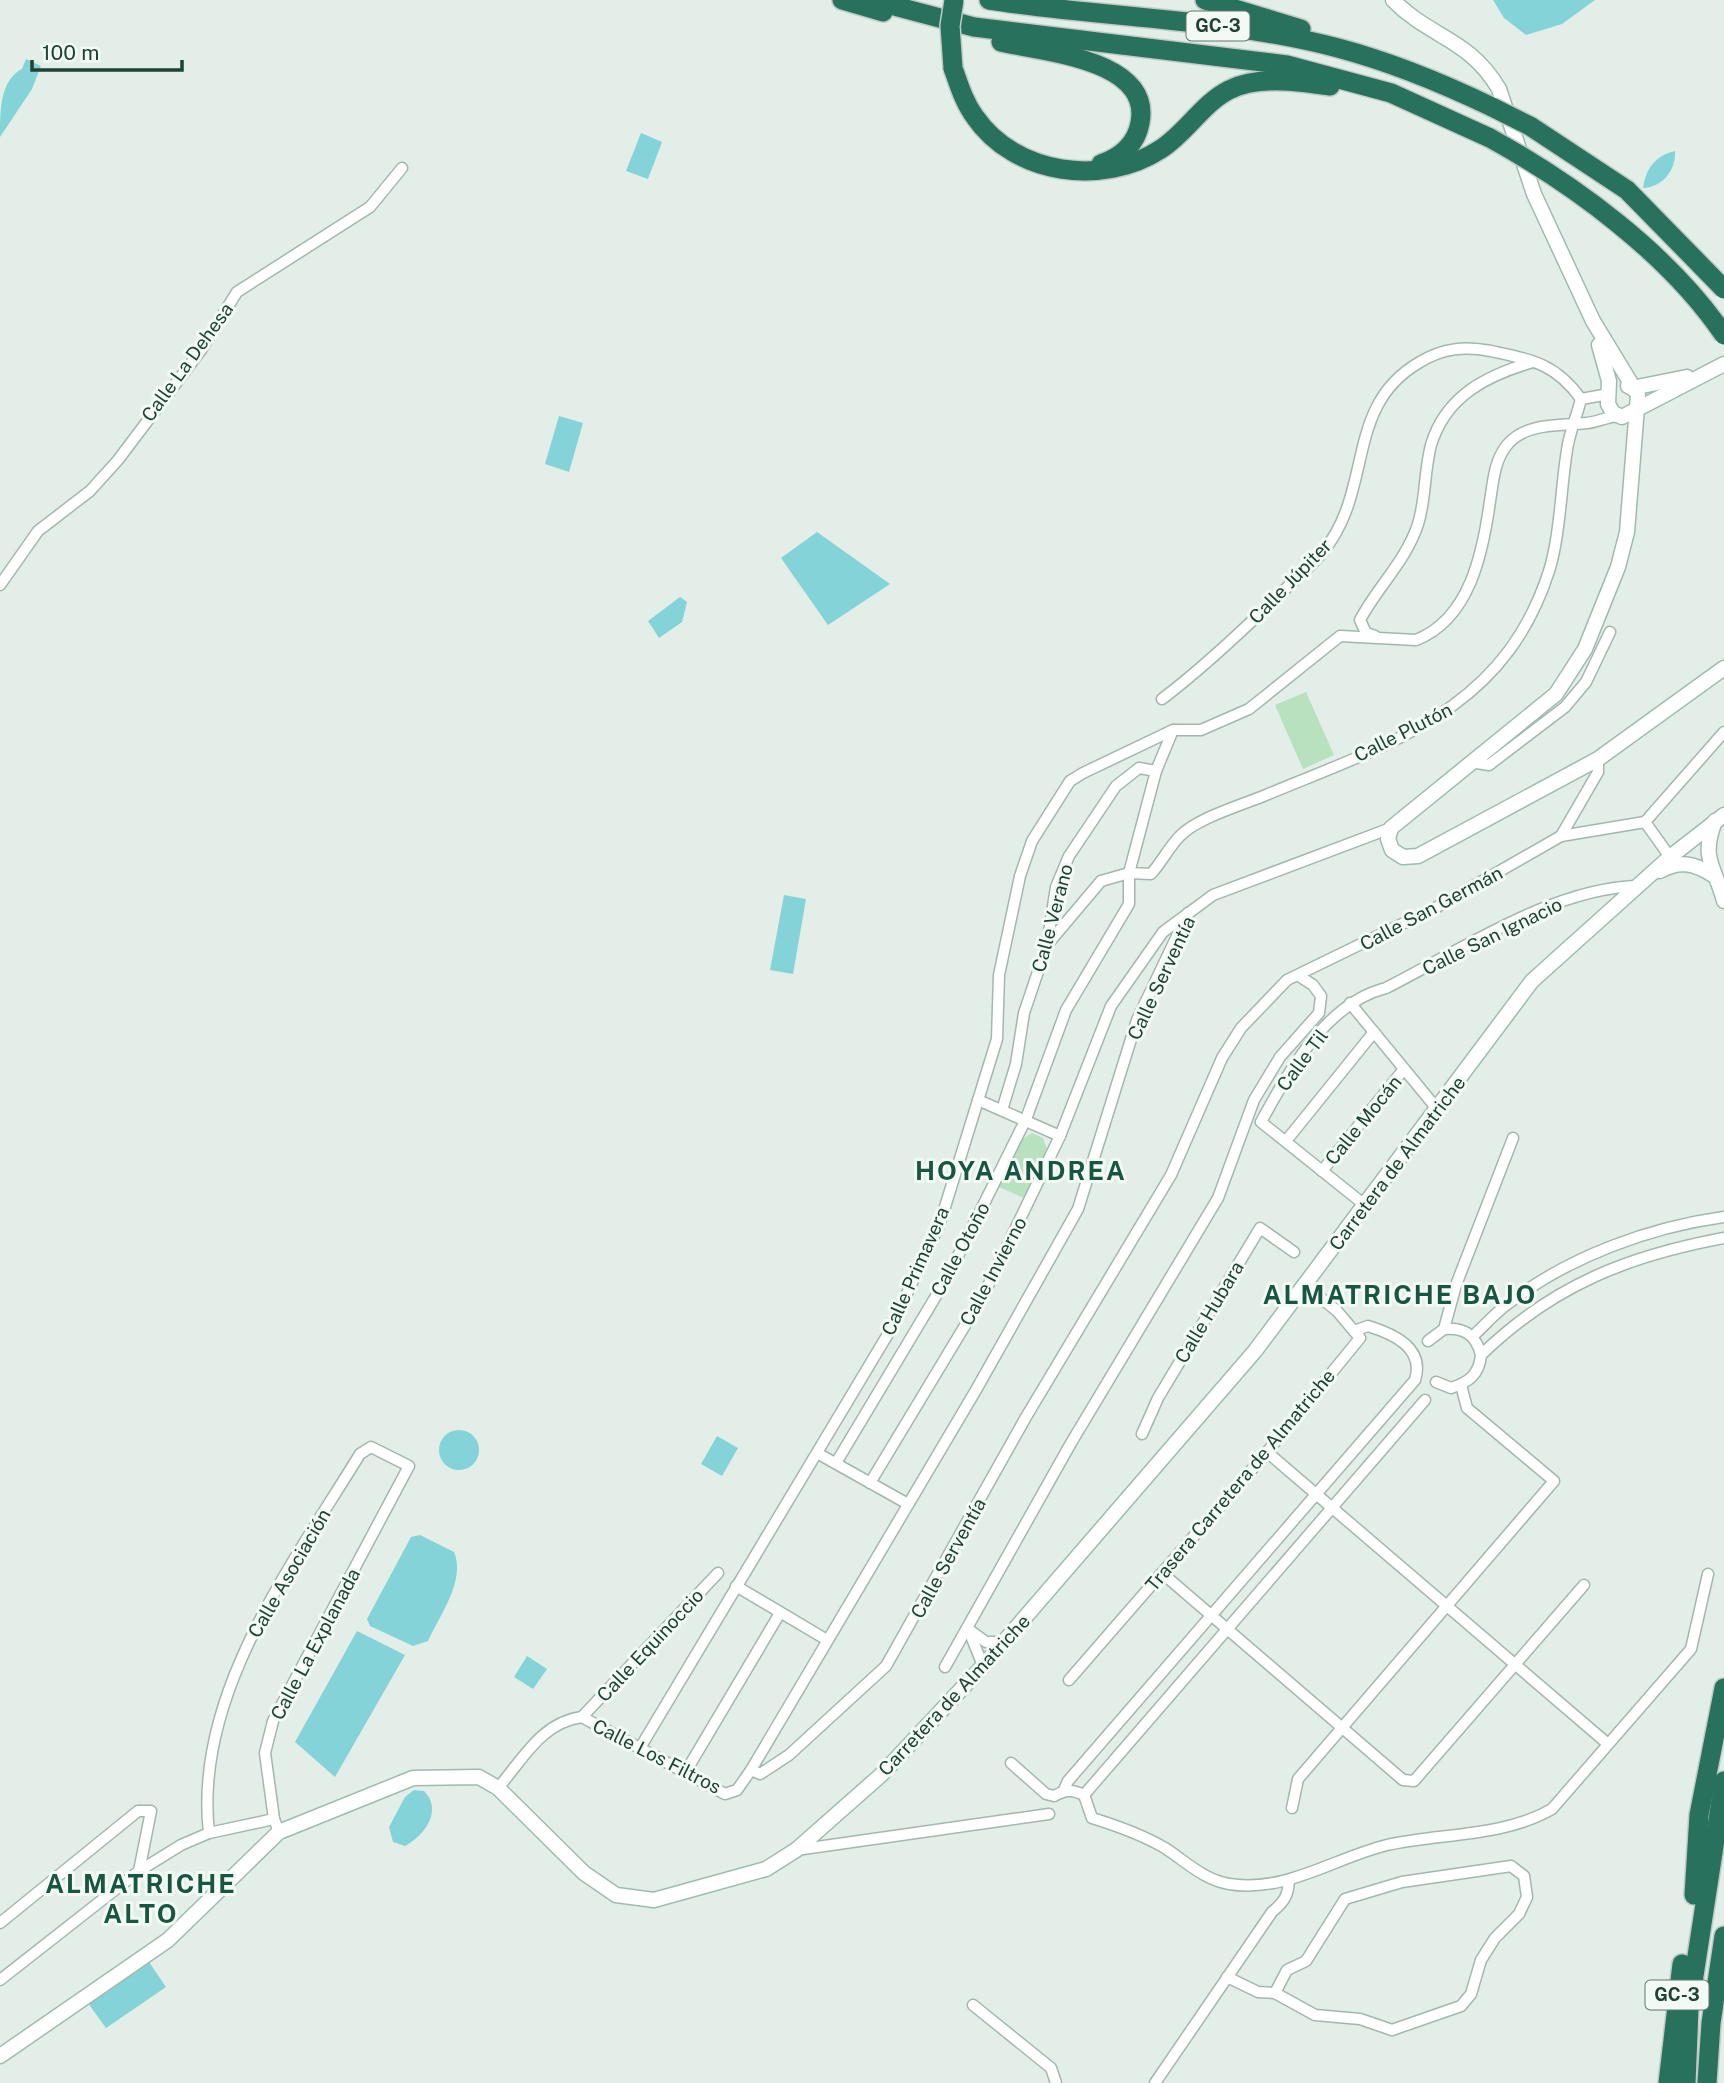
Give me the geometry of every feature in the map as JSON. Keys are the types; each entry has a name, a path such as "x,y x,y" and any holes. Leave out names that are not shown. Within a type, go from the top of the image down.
{"highway":[{"path":"842,0 977,37 1094,63 1114,71 1130,85 1140,103 1141,120 1136,138 1113,160 1069,170"},
{"name":"GC-3","path":"872,0 974,27 1287,65 1360,83 1423,113"},
{"path":"954,0 950,26 953,68 962,94 975,117 995,139 1020,156 1051,169 1119,167 1163,149 1222,95 1246,84 1286,82 1335,87 1423,113 1490,138 1576,191 1631,235 1682,286 1724,335"},
{"name":"GC-3","path":"989,0 1262,32 1339,48 1441,79"},
{"path":"1205,0 1382,53 1441,79 1530,126 1627,190 1724,289"},
{"path":"1693,1907 1699,1815 1724,1688"},
{"name":"GC-3","path":"1668,2083 1676,2000 1693,1907 1717,1821 1724,1781"},
{"path":"1686,2083 1689,2008 1717,1821"},
{"name":"GC-3","path":"1707,2083 1711,2023 1724,1936"},
{"path":"1719,2083 1724,2007"}],"main road":[{"path":"1393,0 1417,22 1467,50 1499,89 1534,194 1592,321 1639,400 1627,532 1618,567 1572,673 1556,695 1391,828 1388,839 1392,850 1403,857 1418,856 1598,759 1724,668"},
{"path":"1592,321 1605,362 1610,409 1618,416 1631,468"},
{"path":"1609,394 1622,385 1632,388 1719,366"},
{"path":"1618,416 1627,417 1637,409 1719,366"},
{"path":"1724,809 1707,841 1708,863 1724,901"},
{"name":"Carretera de Almatriche","path":"0,2056 168,1940 277,1826 413,1778 479,1777 498,1788 584,1873 616,1895 654,1900 766,1868 796,1850 881,1775 983,1666 1255,1350 1366,1206 1532,981 1670,857 1719,818"},
{"path":"1644,882 1672,864 1690,863 1713,875"}],"street":[{"name":"Calle La Dehesa","path":"0,586 38,531 90,491 118,460 201,350 237,292 370,207 402,168"},
{"name":"Calle Júpiter","path":"1162,699 1219,653 1323,552 1343,521 1355,489 1367,423 1381,396 1400,373 1436,353 1470,347 1536,361 1564,376 1581,399"},
{"path":"1380,638 1366,633 1360,620 1370,601 1401,563 1418,524 1432,444 1445,418 1464,394 1494,373 1536,361"},
{"path":"1581,399 1609,394"},
{"name":"Calle Plutón","path":"1129,873 1151,874 1180,835 1213,818 1391,743 1438,719 1487,678 1509,651 1532,613 1550,570 1567,446 1581,399"},
{"path":"1156,771 1173,730 1201,730 1249,709 1340,636 1416,640 1444,623 1465,594 1483,550 1496,467 1507,445 1523,433 1539,428 1576,422 1587,423 1618,416"},
{"path":"1471,762 1489,765 1565,707 1586,682 1610,632"},
{"name":"Calle Primavera","path":"640,1748 888,1334 940,1223 997,1039 999,975 1020,876 1032,841 1070,781 1173,730"},
{"path":"1670,857 1645,822 1724,732"},
{"path":"1561,836 1598,772 1598,759"},
{"name":"Calle Verano","path":"1002,1110 1016,1064 1024,1013 1047,945 1056,887 1069,856 1116,786 1139,768 1156,771"},
{"name":"Calle Otoño","path":"836,1464 948,1276 1026,1119 1066,1010 1085,974 1129,905 1129,873 1156,771"},
{"name":"Calle San Germán","path":"1299,976 1437,907 1561,836 1645,822"},
{"name":"Calle Serventía","path":"1299,976 1287,980 1272,992 1241,1028 1222,1058 1171,1175 1033,1406 886,1666 789,1755 760,1774 751,1770 1078,1209 1137,1020 1188,913 1213,895 1254,877 1391,828"},
{"path":"1047,945 1101,881 1129,873"},
{"name":"Calle San Ignacio","path":"1350,1003 1365,993 1386,988 1545,907 1586,892 1644,882"},
{"name":"Calle Invierno","path":"870,1483 984,1294 1060,1136 1111,1006 1163,932 1188,913"},
{"path":"946,1667 1071,1443 1218,1198 1255,1101 1280,1057 1319,1013 1321,996 1313,985 1299,976"},
{"path":"1350,1003 1438,1110"},
{"name":"Calle Til","path":"1286,1142 1261,1122 1305,1050 1350,1003"},
{"path":"1366,1206 1286,1142 1374,1032"},
{"name":"Calle Mocán","path":"1322,1171 1404,1069"},
{"path":"978,1100 1060,1136"},
{"path":"1428,1341 1444,1329 1456,1285 1513,1138"},
{"path":"1473,1336 1508,1303 1564,1268 1621,1243 1724,1217"},
{"name":"Calle Hubara","path":"1142,1434 1158,1398 1260,1228 1294,1252"},
{"path":"1436,1382 1451,1388 1461,1385 1476,1374 1482,1355 1510,1327 1546,1301 1607,1270 1662,1250 1724,1238"},
{"path":"1064,1790 1068,1781 1415,1380 1419,1368 1415,1353 1384,1331 1368,1326 1354,1331 1337,1311 1305,1285"},
{"path":"1444,1329 1464,1330 1473,1336 1482,1355"},
{"name":"Trasera Carretera de Almatriche","path":"1069,1680 1267,1452 1360,1338 1354,1331"},
{"path":"1292,1808 1297,1779 1554,1481 1467,1408 1461,1385"},
{"path":"1084,1795 1425,1400"},
{"name":"Calle La Explanada","path":"277,1826 265,1753 273,1721 409,1466 371,1447"},
{"name":"Calle Asociación","path":"209,1833 206,1801 222,1714 238,1665 259,1619 360,1454 371,1447"},
{"path":"817,1452 908,1504"},
{"path":"1267,1452 1608,1744"},
{"name":"Calle Equinoccio","path":"582,1717 718,1573"},
{"path":"1162,1573 1403,1780 1414,1781 1584,1585"},
{"path":"1011,1763 1046,1794 1054,1796 1064,1790 1074,1790 1084,1795 1092,1818 1133,1830 1194,1870 1227,1884 1259,1886 1289,1881 1387,1846 1527,1823 1552,1809 1691,1649 1708,1574"},
{"path":"736,1586 827,1640"},
{"path":"685,1773 780,1613"},
{"path":"968,1629 986,1642 1005,1642"},
{"path":"968,1629 983,1666"},
{"name":"Calle Los Filtros","path":"498,1788 547,1729 564,1720 582,1717 725,1794 737,1790 751,1770"},
{"path":"0,1923 138,1811 151,1811 139,1871"},
{"path":"796,1850 1049,1814"},
{"path":"0,1980 139,1871 181,1845 209,1833 277,1826"},
{"path":"1227,1977 1258,1992 1275,1993 1315,2015 1360,2019 1392,2031 1461,2006 1471,1994 1481,1960 1495,1938 1519,1913 1527,1897 1524,1876 1511,1866 1402,1881 1345,1899 1306,1961 1287,1970 1275,1993"},
{"path":"1155,2083 1272,1912 1288,1895 1289,1881"},
{"path":"973,2005 1051,2068 1056,2083"}],"green space":[{"path":"1306,692 1334,755 1303,769 1275,705"},
{"path":"1032,1133 1043,1138 1047,1149 1024,1198 999,1187 1023,1139"}],"water":[{"path":"1493,0 1595,0 1562,24 1526,35 1504,18"},
{"path":"26,59 41,66 32,89 0,137 5,88 22,69"},
{"path":"641,133 662,142 648,179 626,171"},
{"path":"1675,151 1673,165 1667,176 1657,184 1643,188 1646,174 1653,164 1662,156"},
{"path":"559,416 583,423 569,472 545,464"},
{"path":"817,532 890,584 828,625 781,558"},
{"path":"680,597 687,602 682,622 659,638 648,621"},
{"path":"784,895 806,899 793,974 770,970"},
{"path":"459,1430 467,1431 473,1436 478,1442 478,1458 473,1464 467,1469 459,1470 451,1469 445,1464 440,1458 439,1450 440,1442 445,1436 451,1431"},
{"path":"717,1436 738,1448 722,1476 701,1464"},
{"path":"420,1535 454,1552 457,1574 450,1597 428,1641 413,1646 370,1626 367,1619 411,1537"},
{"path":"357,1631 405,1655 335,1777 295,1742"},
{"path":"527,1656 547,1669 533,1689 514,1677"},
{"path":"414,1790 424,1791 432,1806 432,1814 425,1829 405,1846 393,1842 389,1827 405,1797"},
{"path":"149,1962 166,1987 106,2028 88,2003"}],"district":[{"name":"HOYA ANDREA","path":"1021,1171"},
{"name":"ALMATRICHE BAJO","path":"1400,1295"},
{"name":"ALMATRICHE ALTO","path":"141,1899"}]}
